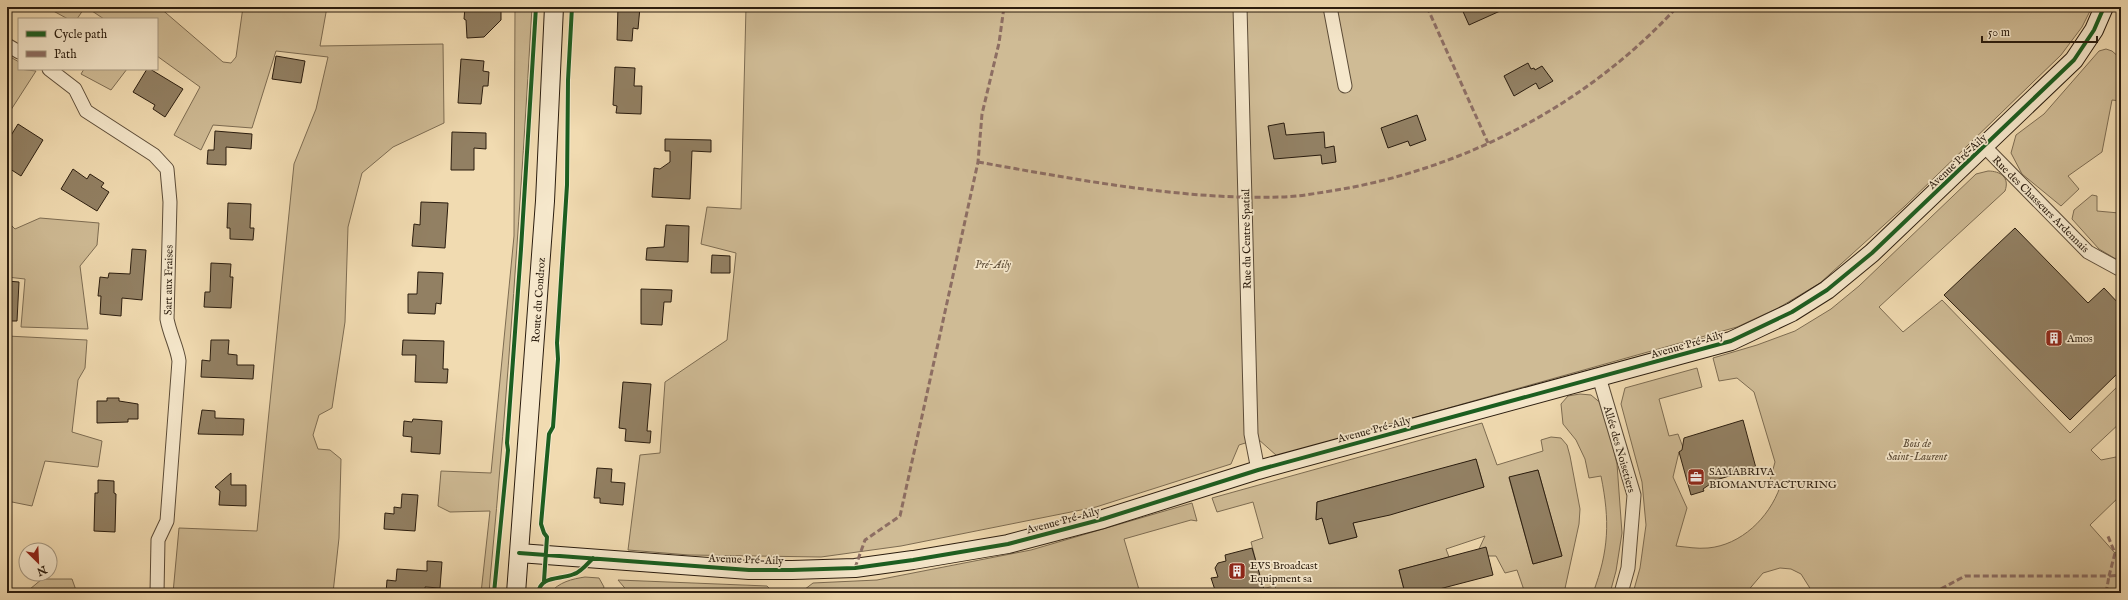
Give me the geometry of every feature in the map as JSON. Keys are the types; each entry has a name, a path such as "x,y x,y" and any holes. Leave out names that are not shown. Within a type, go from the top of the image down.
{"street":[{"name":"Route du Condroz","path":"516,593 545,201 554,7"},
{"name":"Rue du Centre Spatial","path":"1240,7 1251,434 1258,470"},
{"path":"1330,7 1345,86"},
{"name":"Avenue Pré-Aily","path":"519,553 749,570 855,568 1008,544 1103,519 1258,470 1731,341 1792,312 1827,290 1872,253 1985,147 2074,60 2094,30 2104,7"},
{"path":"7,45 18,51"},
{"name":"Sart aux Fraises","path":"50,70 75,89 86,111 154,154 167,169 170,202 167,319 170,338 178,352 179,361 167,521 158,540 157,593"},
{"name":"Rue des Chasseurs Ardennais","path":"1985,147 2088,252 2121,270"},
{"name":"Allée des Noisetiers","path":"1599,377 1634,495 1628,568 1621,593"}],"green space":[{"path":"46,7 85,7 78,18 66,18"},
{"path":"86,7 159,7 223,62 231,63 236,57 243,7 327,7 320,46 443,44 444,123 393,147 362,173 348,227 345,322 332,408 319,415 313,435 318,449 330,450 341,459 339,538 333,593 173,593 179,528 257,531 294,164 316,109 328,57 276,51 252,128 213,125 201,150 174,135 200,87 158,57 158,18 102,18"},
{"path":"515,7 532,7 514,294 497,508 489,593 481,593 490,511 450,512 438,506 441,471 491,473 514,236"},
{"name":"Pré-Aily","path":"746,7 2092,7 2082,27 2061,55 1905,206 1820,283 1780,307 1737,327 1277,456 1258,439 1239,445 1231,464 1096,507 901,546 821,557 689,555 628,550 640,455 660,453 665,382 727,340 736,253 701,244 707,207 741,209"},
{"path":"2106,49 2112,51 2121,59 2121,101 2112,100 2102,152 2068,176 2079,189 2061,206 2022,174 2011,153 2016,135 2044,114 2099,51"},
{"path":"7,55 18,61 18,70 36,71 7,116"},
{"path":"83,70 126,70 111,90 81,74"},
{"name":"Bois de Saint-Laurent","path":"1988,171 1996,172 2003,176 2006,182 2005,191 1879,307 1903,332 1942,300 2070,433 2121,383 2121,422 2091,450 2101,460 2121,456 2121,495 2090,525 2115,553 2121,548 2121,593 1813,593 1801,574 1791,569 1780,568 1763,573 1746,593 1633,593 1640,568 1646,525 1642,482 1621,404 1625,388 1697,368 1702,387 1659,399 1669,436 1678,434 1684,450 1679,452 1673,477 1687,508 1676,546 1708,548 1732,542 1742,536 1761,519 1769,509 1780,487 1769,484 1775,462 1754,392 1737,378 1719,381 1713,358 1757,345 1795,331 1831,309 1859,286 1976,174"},
{"path":"2092,195 2097,196 2097,211 2119,213 2121,203 2121,262 2099,249 2072,219 2074,210"},
{"path":"40,218 99,223 97,245 80,266 88,329 21,327 25,279 7,277 7,221 15,229"},
{"path":"7,336 87,340 85,368 78,380 72,432 102,441 98,467 45,461 32,506 7,501"},
{"path":"1580,394 1591,395 1603,405 1617,464 1622,533 1616,571 1610,593 1593,593 1605,549 1607,521 1601,476 1589,478 1585,459 1576,440 1563,424 1561,404 1568,396"},
{"path":"1482,423 1497,465 1543,451 1541,440 1551,437 1561,438 1567,445 1570,456 1580,509 1579,524 1564,593 1525,593 1517,570 1505,573 1496,556 1488,556 1479,549 1485,536 1446,549 1449,557 1399,570 1405,593 1277,593 1275,586 1261,589 1259,573 1251,542 1263,538 1253,502 1217,512 1212,498","holes":["1476,459 1484,487 1353,523 1357,537 1330,544 1322,518 1316,519 1317,502 1380,485 1383,492","1538,470 1562,556 1533,564 1509,478"]},
{"path":"1192,503 1197,521 1191,520 1124,539 1140,593 800,593 813,583 877,580 1031,550"},
{"path":"585,577 599,578 604,587 602,593 550,593 557,586 571,580"},
{"path":"58,579 72,579 77,593 29,593 30,589 38,582 58,582"},
{"path":"618,580 767,586 774,593 629,593"}],"building":[{"path":"465,7 501,7 501,20 484,37 467,38 466,20 464,19"},
{"path":"618,7 640,7 638,29 633,28 632,41 617,40"},
{"path":"1461,7 1509,7 1469,25"},
{"path":"276,56 305,61 301,83 272,79"},
{"path":"461,59 484,61 483,71 489,72 488,86 483,86 481,104 458,103"},
{"path":"1528,63 1531,69 1534,68 1535,70 1542,66 1553,81 1539,89 1536,83 1514,96 1504,76"},
{"path":"615,67 635,68 634,86 642,86 641,114 616,113 617,106 613,105"},
{"path":"146,70 152,70 183,89 165,117 153,109 155,105 133,92"},
{"path":"1417,115 1426,140 1410,146 1408,141 1388,148 1381,128"},
{"path":"1284,123 1286,135 1324,132 1325,148 1334,146 1336,162 1322,164 1321,155 1274,159 1268,126"},
{"path":"18,124 43,140 21,176 7,167 7,142"},
{"path":"215,131 252,134 251,149 226,147 226,165 207,164 208,150 214,150"},
{"path":"452,132 486,133 486,149 474,148 474,170 451,170"},
{"path":"665,139 711,140 711,152 692,151 690,199 652,197 654,168 660,169 670,162 670,151 665,151"},
{"path":"73,169 87,179 90,174 104,183 101,187 109,192 97,211 61,189"},
{"path":"421,202 448,203 445,248 412,246 414,224 420,225"},
{"path":"228,203 251,204 250,228 254,228 253,240 230,239 230,228 227,228"},
{"path":"666,225 689,226 688,262 646,260 647,248 664,247"},
{"name":"Amos","path":"2015,228 2088,303 2104,288 2121,306 2121,370 2070,420 1944,295"},
{"path":"132,249 146,250 142,300 122,298 121,316 100,314 101,296 98,296 100,277 108,278 109,273 130,274"},
{"path":"712,255 730,256 730,273 711,273"},
{"path":"211,263 231,264 230,277 233,277 231,308 204,307 205,292 210,292"},
{"path":"418,272 443,273 441,304 436,303 435,314 408,313 408,294 417,294"},
{"path":"7,281 19,282 17,321 7,321"},
{"path":"641,289 672,290 671,302 664,302 662,325 641,324"},
{"path":"211,340 229,340 228,354 237,355 237,365 254,365 253,379 201,377 202,360 210,361"},
{"path":"403,340 444,341 443,369 448,369 447,383 415,382 416,355 402,355"},
{"path":"623,382 651,384 647,431 651,431 650,443 625,441 626,429 619,428"},
{"path":"107,398 119,398 119,401 138,404 138,419 128,419 128,422 97,423 97,401 107,401"},
{"path":"202,410 215,411 215,418 244,419 243,435 198,434"},
{"path":"413,419 442,421 440,454 411,452 412,437 403,436 404,421 412,422"},
{"path":"1743,420 1756,468 1716,480 1703,489 1704,491 1691,495 1679,452 1682,450 1684,438"},
{"path":"1476,459 1484,487 1390,515 1353,523 1357,537 1329,544 1322,518 1316,520 1317,502"},
{"path":"597,468 612,469 611,482 625,483 623,505 600,503 600,498 594,498"},
{"path":"1538,470 1562,556 1533,564 1509,477"},
{"path":"231,473 231,485 246,485 246,506 219,505 220,491 215,487"},
{"path":"98,480 114,481 114,493 116,494 115,532 94,531 95,493 98,493"},
{"path":"402,494 418,495 415,531 384,529 385,513 394,514 394,507 401,508"},
{"path":"1486,547 1493,575 1424,593 1405,593 1399,570"},
{"name":"EVS Broadcast Equipment sa","path":"1252,548 1265,593 1216,593 1211,578 1218,577 1215,568 1218,563 1226,561 1225,555"},
{"path":"427,561 442,562 440,588 425,587 425,593 386,593 387,580 396,581 397,569 427,571"}],"marked path":[{"path":"855,568 865,540 900,516 978,162 982,114 999,43 1004,7"},
{"path":"1427,7 1488,143"},
{"path":"978,162 1128,187 1205,195 1287,197 1343,189 1390,178 1437,164 1482,146 1525,125 1567,100 1606,72 1643,41 1677,7"},
{"path":"1933,593 1965,576 2109,576 2115,553 2107,534"},
{"path":"2106,593 2109,576 2121,575"}],"cycle path":[{"path":"494,593 508,450 507,443 536,7"},
{"path":"544,581 547,537 541,524 549,434 553,427 558,359 557,343 567,185 568,80 572,7"},
{"path":"519,553 749,570 792,570 855,568 1008,544 1103,519 1258,470 1731,341 1792,312 1827,290 1872,253 2074,60 2094,30 2104,7"},
{"path":"538,593 543,583 552,579 577,573 593,558"}],"place":[{"name":"Amos","path":"2054,338"},
{"name":"SAMABRIVA BIOMANUFACTURING","path":"1696,477"},
{"name":"EVS Broadcast Equipment sa","path":"1237,571"}]}
